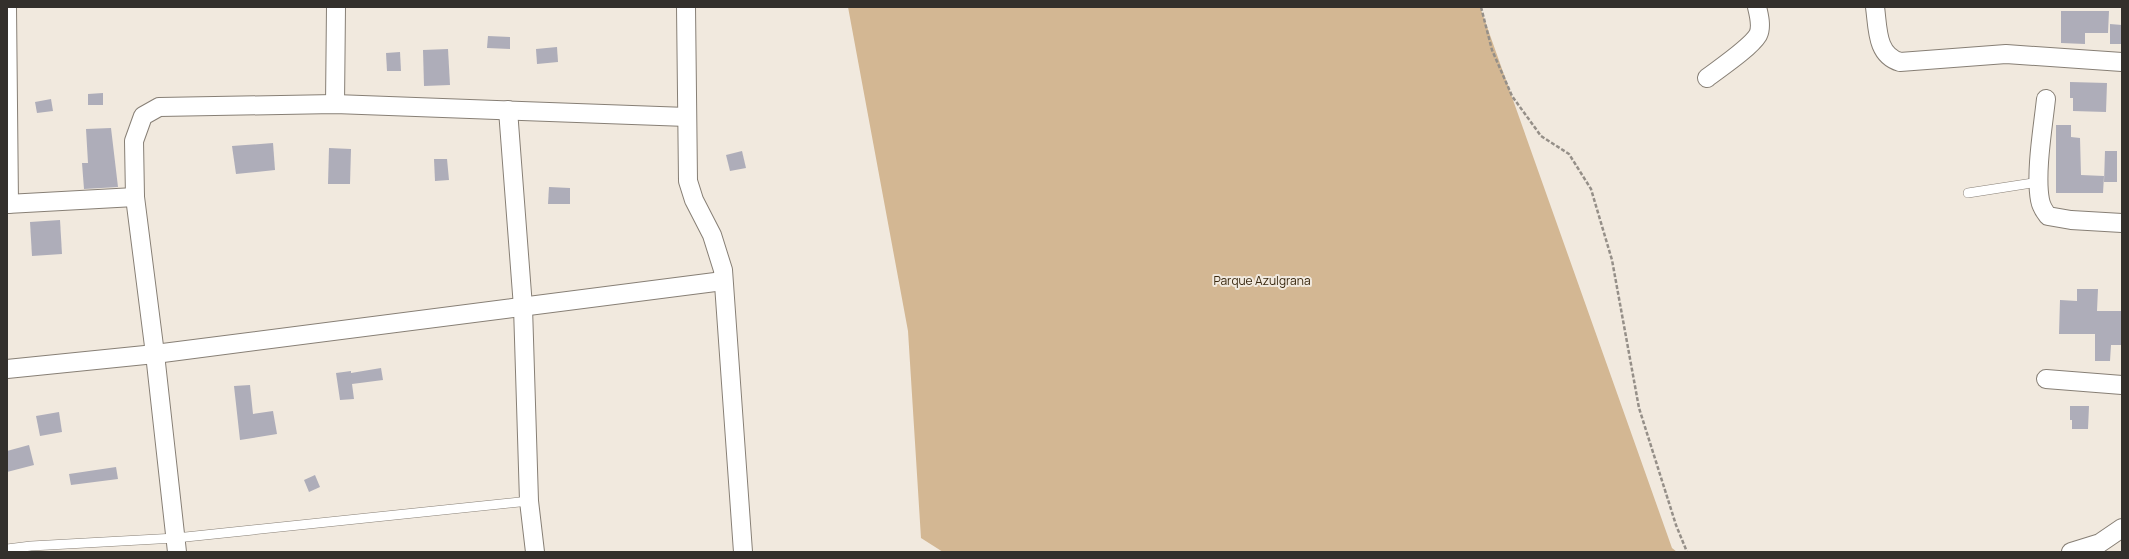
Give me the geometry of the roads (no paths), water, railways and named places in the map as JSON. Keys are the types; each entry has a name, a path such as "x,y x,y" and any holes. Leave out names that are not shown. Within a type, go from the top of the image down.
{"street":[{"path":"7,7 8,204 135,197"},
{"path":"335,104 336,7"},
{"path":"686,7 688,181 694,200 712,235 722,270 743,552"},
{"path":"1707,78 1752,43 1759,34 1760,21 1756,7"},
{"path":"1875,7 1881,46 1892,60 1900,62 2006,54 2122,62"},
{"path":"2046,99 2039,182 2040,200 2043,209 2048,216 2071,220 2122,223"},
{"path":"177,545 135,197 134,142 143,116 151,110 160,107 335,104 687,117"},
{"path":"508,110 523,307 529,502 535,552"},
{"path":"7,369 155,354 723,281"},
{"path":"2046,379 2122,384"},
{"path":"2071,552 2100,543 2122,528"}],"lane":[{"path":"1968,193 2039,182"},
{"path":"7,549 177,545 529,502"}],"park label":[{"name":"Parque Azulgrana","path":"1262,280"}]}
